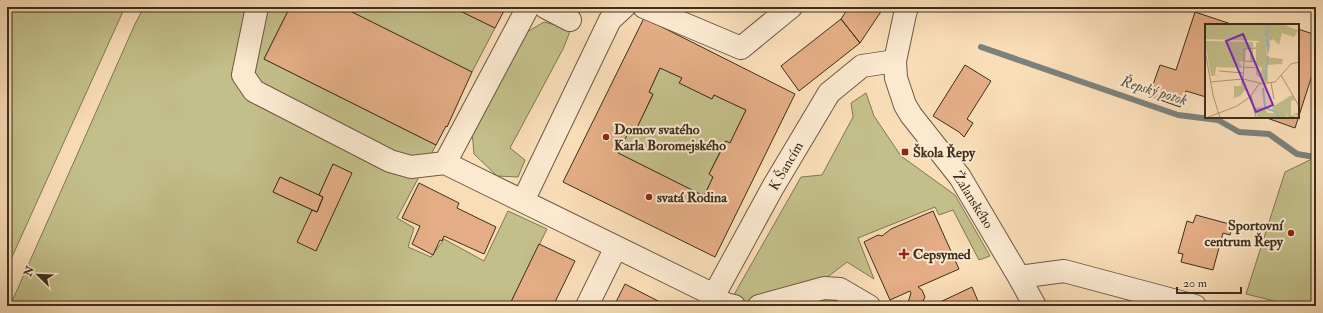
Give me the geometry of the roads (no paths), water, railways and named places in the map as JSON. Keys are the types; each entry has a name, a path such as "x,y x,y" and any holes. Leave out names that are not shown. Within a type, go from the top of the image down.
{"street":[{"path":"257,7 243,75 254,91 390,161 411,167 445,163 616,247 711,301 734,306"},
{"path":"445,163 528,7"},
{"path":"545,7 570,20"},
{"path":"523,201 610,20 624,7"},
{"path":"644,7 741,48 791,7"},
{"name":"Žalanského","path":"907,7 895,61 896,78 900,92 910,115 960,177 1035,306"},
{"name":"K Šancím","path":"711,301 774,187 829,93 862,66 895,61"},
{"path":"587,306 616,247"},
{"path":"1019,277 1064,272 1194,306"},
{"path":"759,306 824,288 840,289 870,306"}],"waterway":[{"name":"Řepský potok","path":"981,47 1178,115 1218,120 1239,132 1269,134 1297,154 1316,156"}],"place":[{"name":"Domov svatého Karla Boromejského","path":"606,137"},
{"name":"Škola Řepy","path":"905,152"},
{"name":"svatá Rodina","path":"649,197"},
{"name":"Sportovní centrum Řepy","path":"1291,233"},
{"name":"Cepsymed","path":"904,254"}]}
